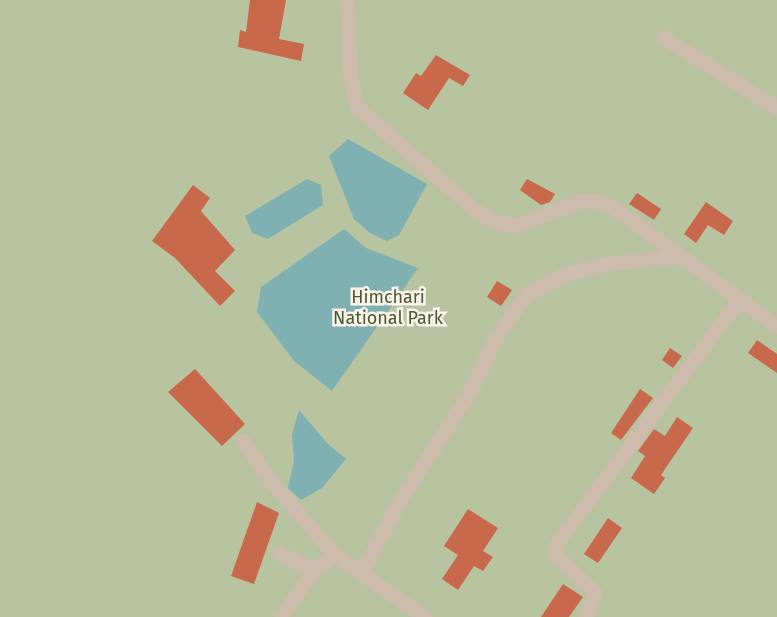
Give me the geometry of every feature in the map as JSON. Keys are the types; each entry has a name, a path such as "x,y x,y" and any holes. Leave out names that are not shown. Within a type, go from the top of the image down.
{"street":[{"path":"347,0 350,74 356,106 476,211 500,223 517,225 579,201 597,201 613,207 777,326"},
{"path":"663,38 777,108"},
{"path":"361,573 399,502 470,391 498,333 527,294 565,274 610,263 681,256"},
{"path":"585,617 595,593 554,553 556,544 739,299"},
{"path":"243,441 273,484 335,555 424,617"},
{"path":"279,553 313,570"},
{"path":"281,617 313,570 335,555"}],"green space":[{"name":"Himchari National Park","path":"0,0 777,0 777,617 0,617"}],"water":[{"path":"348,139 427,184 399,235 387,241 370,233 354,219 329,156"},
{"path":"307,179 321,185 323,205 268,239 252,233 245,216"},
{"path":"344,229 366,248 418,268 332,391 294,361 257,312 261,287"},
{"path":"299,410 328,444 346,459 322,488 301,500 288,488 294,461 292,435"}],"building":[{"path":"250,0 286,0 279,39 304,44 301,61 238,47 240,30 246,32"},
{"path":"436,55 470,75 463,86 449,78 428,110 403,93 416,73 421,76"},
{"path":"527,179 555,194 550,202 541,205 520,190"},
{"path":"193,185 210,198 201,211 235,250 215,271 235,291 220,306 175,258 152,241"},
{"path":"637,193 661,209 654,220 629,204"},
{"path":"706,202 733,221 724,235 708,225 696,243 684,234"},
{"path":"497,281 512,290 501,306 487,297"},
{"path":"757,340 777,354 777,373 748,353"},
{"path":"670,348 682,356 673,368 662,360"},
{"path":"195,369 245,424 222,446 168,392"},
{"path":"640,389 653,398 621,440 611,433"},
{"path":"677,417 693,428 661,475 665,478 654,494 631,478 645,456 638,451 654,429 665,436"},
{"path":"257,502 279,513 254,584 231,576"},
{"path":"468,509 498,528 483,551 493,557 483,571 474,566 458,590 442,579 458,555 444,546"},
{"path":"608,518 622,528 598,563 584,554"},
{"path":"563,584 583,597 569,617 541,617"}]}
